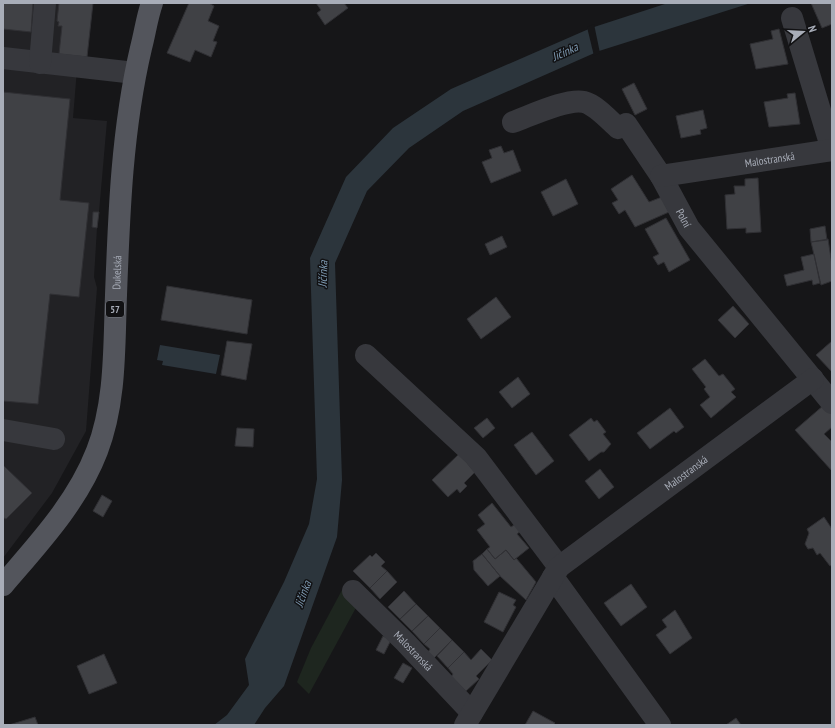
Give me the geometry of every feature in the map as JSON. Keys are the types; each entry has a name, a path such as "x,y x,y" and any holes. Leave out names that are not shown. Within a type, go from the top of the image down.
{"main road":[{"name":"Dukelská","path":"3,586 61,515 74,495 97,452 105,428 113,377 123,156 135,72 152,3"}],"street":[{"path":"40,63 46,3"},
{"name":"Malostranská","path":"661,176 832,150 792,18"},
{"path":"3,58 135,72"},
{"name":"Polní","path":"513,122 569,102 583,102 590,105 618,128 626,124 661,176 689,228 832,403"},
{"path":"366,355 476,457 660,725"},
{"name":"Malostranská","path":"353,591 405,642 469,719 556,572 813,379"},
{"path":"3,430 54,438"}],"shaded area":[{"path":"3,3 93,3 87,57 78,57 73,118 107,121 99,212 93,212 92,227 97,228 94,277 97,288 86,431 52,493 3,558"},
{"path":"342,590 358,604 309,694 297,682 311,648"}],"water":[{"name":"Jičínka","path":"668,3 751,3 599,51 463,111 409,148 367,191 335,263 342,480 337,537 284,686 265,708 254,725 214,725 227,715 249,685 245,659 284,582 309,524 317,479 310,258 346,177 393,128 451,89 591,28"},
{"path":"160,345 220,355 216,374 162,365 163,361 157,360"}],"pier":[{"path":"594,24 600,53 594,56 587,27"}],"building":[{"path":"3,3 33,3 31,32 3,29"},
{"path":"59,3 93,3 87,57 59,54 62,26 58,26 59,22 57,21"},
{"path":"189,3 209,3 214,6 208,21 219,26 213,41 217,42 211,57 195,50 190,62 167,53"},
{"path":"316,3 344,3 348,8 325,25 317,13 321,10"},
{"path":"811,3 832,3 832,24 822,28"},
{"path":"779,29 788,64 756,69 750,44 773,39 771,31"},
{"path":"634,83 647,109 635,115 622,89"},
{"path":"3,92 70,99 60,200 89,203 79,297 50,294 38,404 3,401"},
{"path":"795,93 800,124 769,127 764,102 788,98 787,94"},
{"path":"703,110 707,128 700,130 701,134 681,138 676,116"},
{"path":"501,146 504,153 513,150 521,171 491,183 482,162 492,158 489,150"},
{"path":"632,175 649,202 662,197 669,212 635,227 625,210 619,214 612,203 618,200 611,189"},
{"path":"758,178 761,232 746,233 746,228 727,229 725,195 735,194 734,186 745,186 745,179"},
{"path":"566,179 578,204 553,216 541,192"},
{"path":"93,212 99,212 97,228 92,227"},
{"path":"666,218 690,260 669,272 664,262 658,265 653,257 659,254 645,229"},
{"path":"825,226 827,240 811,242 810,229"},
{"path":"502,236 507,247 490,255 485,244"},
{"path":"828,239 832,265 832,281 821,285 811,242"},
{"path":"814,254 820,283 813,285 812,280 787,286 784,275 804,270 801,257"},
{"path":"167,286 252,300 247,334 161,320"},
{"path":"496,297 511,317 481,339 467,319"},
{"path":"733,306 749,324 735,338 718,320"},
{"path":"227,341 252,344 246,380 221,375"},
{"path":"832,341 832,372 816,355"},
{"path":"705,359 719,376 723,374 735,389 731,392 736,397 711,418 700,405 710,397 704,389 706,387 692,369"},
{"path":"518,377 530,394 512,408 499,392"},
{"path":"824,405 832,414 832,427 824,434 832,442 832,471 795,430"},
{"path":"670,408 684,427 676,433 674,431 650,449 637,433"},
{"path":"487,418 495,428 483,438 474,428"},
{"path":"591,418 594,422 597,420 606,432 603,434 611,444 604,452 601,452 589,461 569,435"},
{"path":"237,428 254,429 253,447 235,446"},
{"path":"532,432 554,461 536,475 514,445"},
{"path":"459,454 475,472 464,483 467,486 460,493 457,489 448,497 432,480"},
{"path":"3,465 32,493 6,519 4,518 3,520"},
{"path":"600,469 614,487 599,499 585,481"},
{"path":"102,495 112,501 103,517 93,511"},
{"path":"492,503 511,527 517,523 522,530 517,534 529,548 514,560 506,550 495,559 487,549 490,547 477,530 485,524 478,515"},
{"path":"824,517 832,529 832,565 830,566 820,553 817,555 813,548 808,549 805,544 809,533 807,529"},
{"path":"487,549 495,559 506,550 514,560 516,558 536,582 526,600 500,576 482,554"},
{"path":"376,553 385,562 381,566 387,571 370,588 353,571 370,555 372,557"},
{"path":"482,554 500,576 488,586 474,570 473,561"},
{"path":"387,571 397,582 380,599 370,588"},
{"path":"631,584 647,607 621,626 604,603"},
{"path":"404,591 416,604 400,619 388,607"},
{"path":"499,592 516,600 513,605 516,607 503,632 484,622"},
{"path":"416,604 428,616 412,631 400,619"},
{"path":"675,610 692,638 670,654 656,635 667,627 662,620"},
{"path":"428,616 440,628 424,644 412,631"},
{"path":"440,628 452,640 434,658 428,652 430,649 424,644"},
{"path":"383,636 391,640 384,654 376,650"},
{"path":"452,640 464,652 448,668 437,656"},
{"path":"481,649 492,660 476,676 479,679 466,691 451,677 453,674 448,668 464,652 471,660"},
{"path":"104,654 117,683 89,694 77,666"},
{"path":"403,663 412,668 403,683 394,678"},
{"path":"533,711 555,723 553,725 525,725"},
{"path":"35,717 38,725 9,725"},
{"path":"736,718 741,725 726,725"}]}
